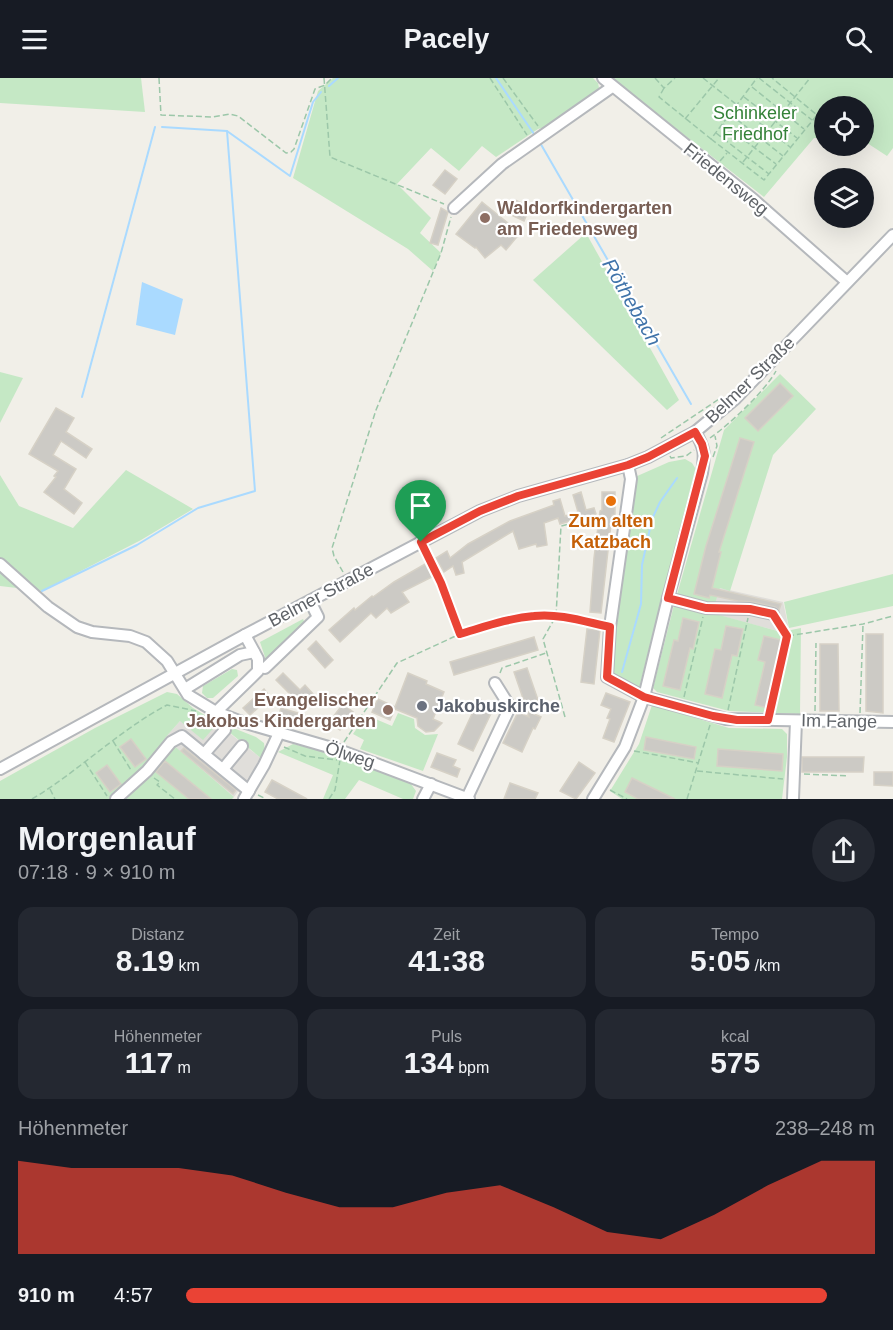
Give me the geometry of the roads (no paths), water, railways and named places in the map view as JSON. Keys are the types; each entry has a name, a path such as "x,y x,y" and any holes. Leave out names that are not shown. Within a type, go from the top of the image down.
{"street":[{"name":"Friedensweg","path":"603,78 753,200 848,282"},
{"path":"454,208 502,164 612,87"},
{"name":"Belmer Straße","path":"0,769 245,635 480,511 518,496 628,465 695,432 736,398 893,235"},
{"path":"593,799 625,747 644,697 705,456 702,444 695,432"},
{"name":"Im Fange","path":"628,465 631,479 610,627 607,677 644,697 726,719 893,722"},
{"name":"Ölweg","path":"0,564 20,584 76,627 92,632 130,636 146,642 167,661 185,690 198,702 216,712 277,738 339,750 468,799"},
{"path":"668,598 706,608 750,609 773,614"},
{"path":"265,668 318,617 310,601"},
{"path":"216,712 258,671 258,659 245,635"},
{"path":"185,690 240,655 254,652"},
{"path":"468,799 510,707 495,683"},
{"path":"793,799 796,721"},
{"path":"204,754 225,730"},
{"path":"116,799 147,771 171,742 182,736 223,769 246,795 277,738"},
{"path":"223,769 242,746"},
{"path":"423,799 431,784"}],"water":[{"path":"142,282 183,299 175,335 136,325"}],"waterway":[{"path":"329,86 338,78"},
{"name":"Röthebach","path":"496,78 536,137"},
{"path":"42,591 137,545 198,508 255,491 227,131 290,176 313,102 321,92"},
{"path":"82,397 155,127"},
{"path":"162,127 227,131"},
{"name":"Röthebach","path":"539,141 691,404"},
{"path":"622,672 641,604 642,565 652,519 660,502 677,478"}],"place":[{"name":"Waldorfkindergarten am Friedensweg","path":"485,218"},
{"name":"Zum alten Katzbach","path":"611,501"},
{"name":"Jakobuskirche","path":"422,706"},
{"name":"Evangelischer Jakobus Kindergarten","path":"388,710"}],"park label":[{"name":"Schinkeler Friedhof","path":"755,123"}]}
